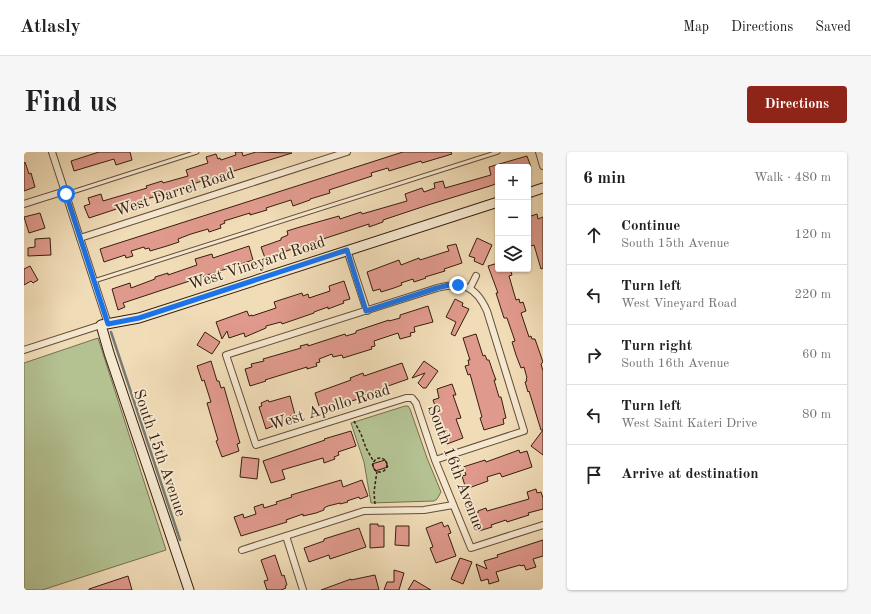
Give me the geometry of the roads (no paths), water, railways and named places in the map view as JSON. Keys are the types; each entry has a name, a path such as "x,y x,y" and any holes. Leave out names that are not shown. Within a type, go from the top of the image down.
{"street":[{"name":"South 15th Avenue","path":"52,152 94,281 105,325 109,353 189,590"},
{"name":"West Darrel Road","path":"80,238 347,152"},
{"path":"539,152 543,166"},
{"path":"531,192 543,188"},
{"path":"24,204 66,193"},
{"name":"West Vineyard Road","path":"24,350 105,325 139,318 495,203"},
{"path":"347,250 366,311 449,285 458,285 470,288 478,295 487,310 524,430 435,460"},
{"path":"470,288 476,276"},
{"name":"West Apollo Road","path":"366,311 226,355 256,445 406,398 412,398"},
{"name":"South 16th Avenue","path":"412,398 416,403 435,460 471,548 543,525"},
{"path":"242,550 364,511 424,510 453,505"},
{"path":"286,536 303,590"}],"lane":[{"path":"66,193 197,152"},
{"path":"94,281 498,152"}],"waterway":[{"path":"111,332 180,540"}]}
